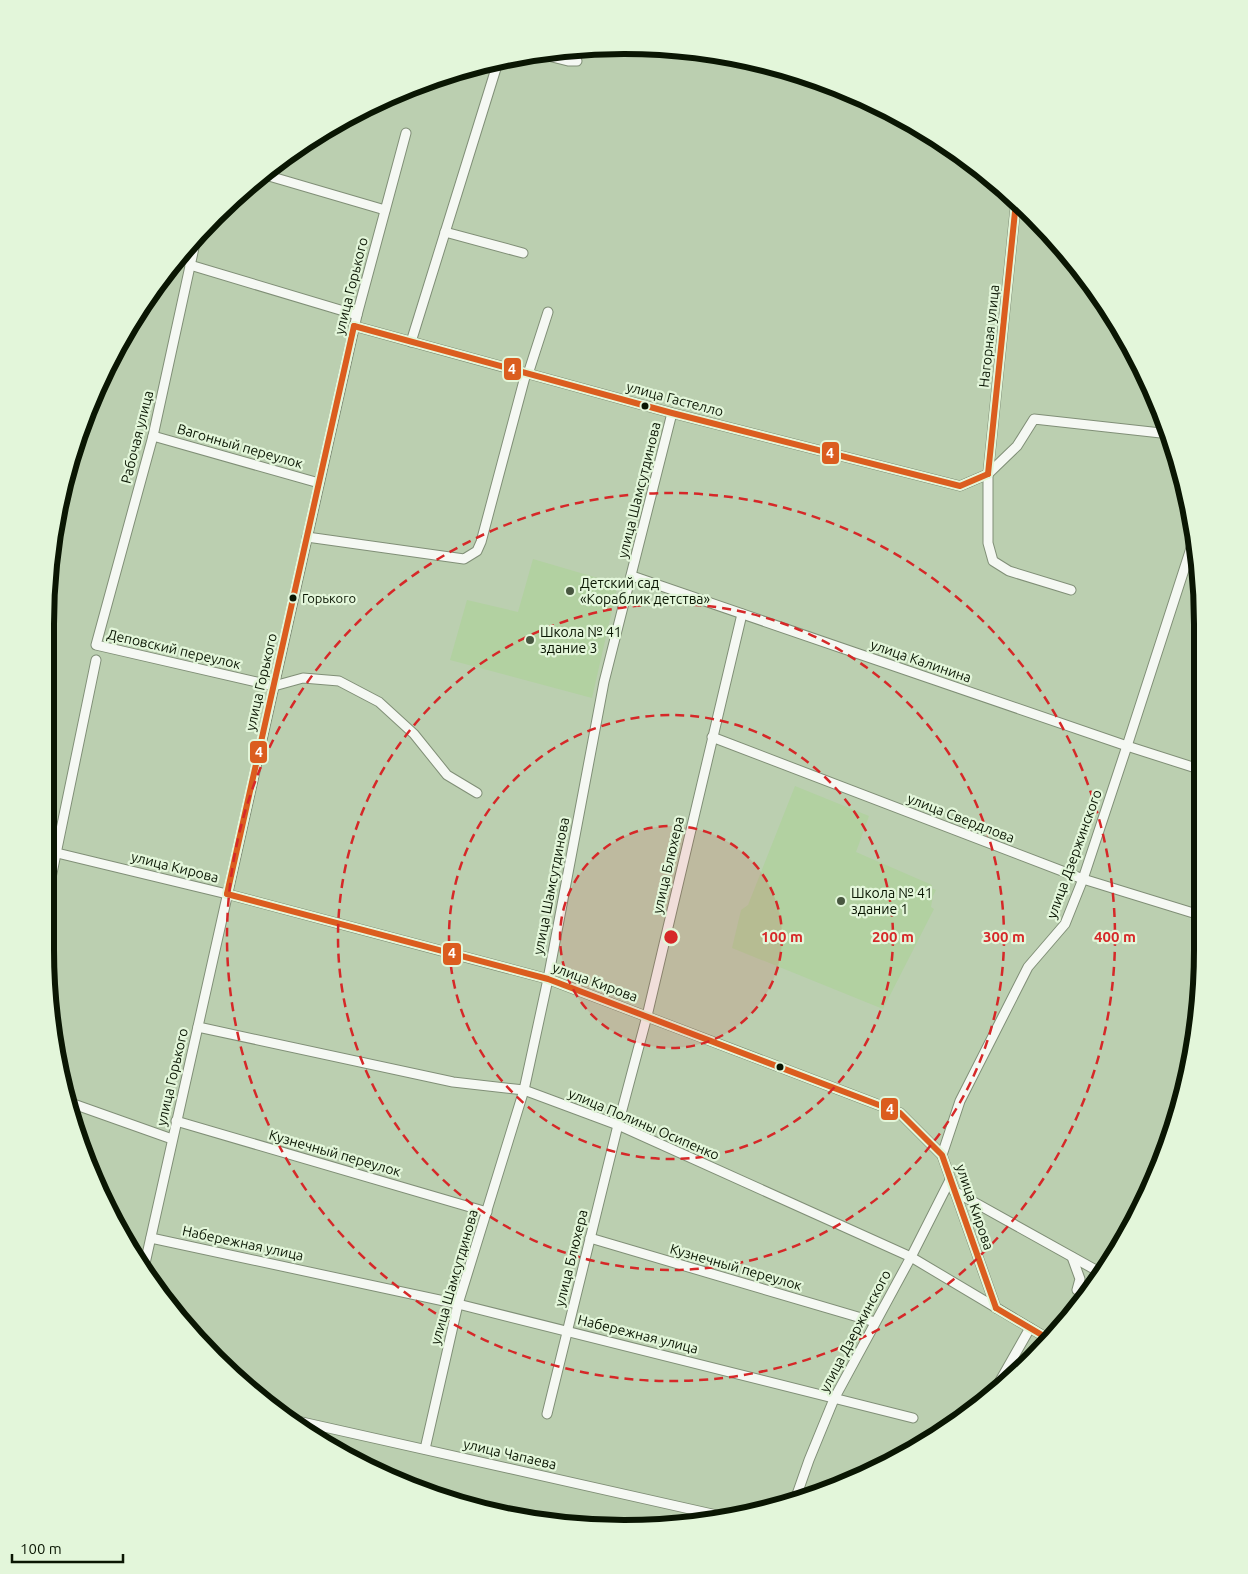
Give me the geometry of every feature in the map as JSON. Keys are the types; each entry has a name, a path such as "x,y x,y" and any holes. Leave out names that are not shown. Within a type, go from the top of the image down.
{"street":[{"path":"557,58 577,61"},
{"path":"411,342 496,69"},
{"name":"улица Горького","path":"146,1260 354,326 406,133"},
{"path":"271,177 385,210"},
{"name":"Нагорная улица","path":"988,474 1015,210"},
{"path":"445,232 523,253"},
{"name":"Рабочая улица","path":"96,645 153,436 193,250"},
{"path":"190,265 357,314"},
{"path":"307,537 464,559 477,551 527,373 548,312"},
{"name":"улица Гастелло","path":"354,326 672,413 960,486 988,474 1017,446 1034,419 1161,433"},
{"name":"улица Шамсутдинова","path":"425,1449 458,1304 524,1090 548,979 604,682 672,413"},
{"name":"Вагонный переулок","path":"153,436 319,483"},
{"path":"988,474 988,543 993,561 1010,571 1071,590"},
{"name":"улица Дзержинского","path":"942,1156 960,1101 1028,967 1065,924 1127,746 1189,553"},
{"name":"улица Калинина","path":"632,576 1194,767"},
{"name":"улица Блюхера","path":"547,1414 618,1125 647,1016 742,614"},
{"name":"Деповский переулок","path":"96,645 274,686"},
{"path":"54,866 96,660"},
{"path":"274,686 303,678 339,681 379,702 414,734 447,776 477,793"},
{"name":"улица Свердлова","path":"712,738 1082,878 1194,913"},
{"name":"улица Кирова","path":"57,853 227,894 548,979 900,1113 942,1156 996,1308"},
{"name":"улица Полины Осипенко","path":"198,1027 453,1082 524,1090 618,1125 911,1257 1043,1336"},
{"path":"75,1104 172,1138"},
{"name":"Кузнечный переулок","path":"176,1121 487,1212"},
{"name":"улица Дзержинского","path":"797,1493 834,1399 911,1257 950,1180"},
{"path":"954,1191 1096,1270"},
{"name":"Набережная улица","path":"150,1238 458,1304 568,1330 913,1418"},
{"name":"Кузнечный переулок","path":"590,1238 875,1322"},
{"path":"1072,1256 1080,1279 1077,1290 1080,1292"},
{"path":"1002,1377 1030,1328"},
{"name":"улица Чапаева","path":"312,1427 425,1449 709,1513"}],"shaded area":[{"name":"Школа № 41 здание 3","path":"533,559 618,584 592,698 450,660 467,600 518,612"},
{"name":"Школа № 41 здание 1","path":"795,786 869,816 856,852 932,885 931,888 936,890 931,907 934,909 883,1009 732,948 741,910 748,905"}],"transit line":[{"name":"4","path":"988,474 1015,210"},
{"name":"4","path":"354,326 672,413 960,486 988,474"},
{"name":"4","path":"227,894 354,326"},
{"name":"4","path":"227,894 548,979 900,1113 942,1155 996,1308"},
{"name":"4","path":"996,1308 1043,1336"}],"place":[{"name":"Детский сад «Кораблик детства»","path":"570,591"},
{"name":"Горького","path":"293,598"},
{"name":"Школа № 41 здание 3","path":"530,640"},
{"name":"Школа № 41 здание 1","path":"841,901"}]}
